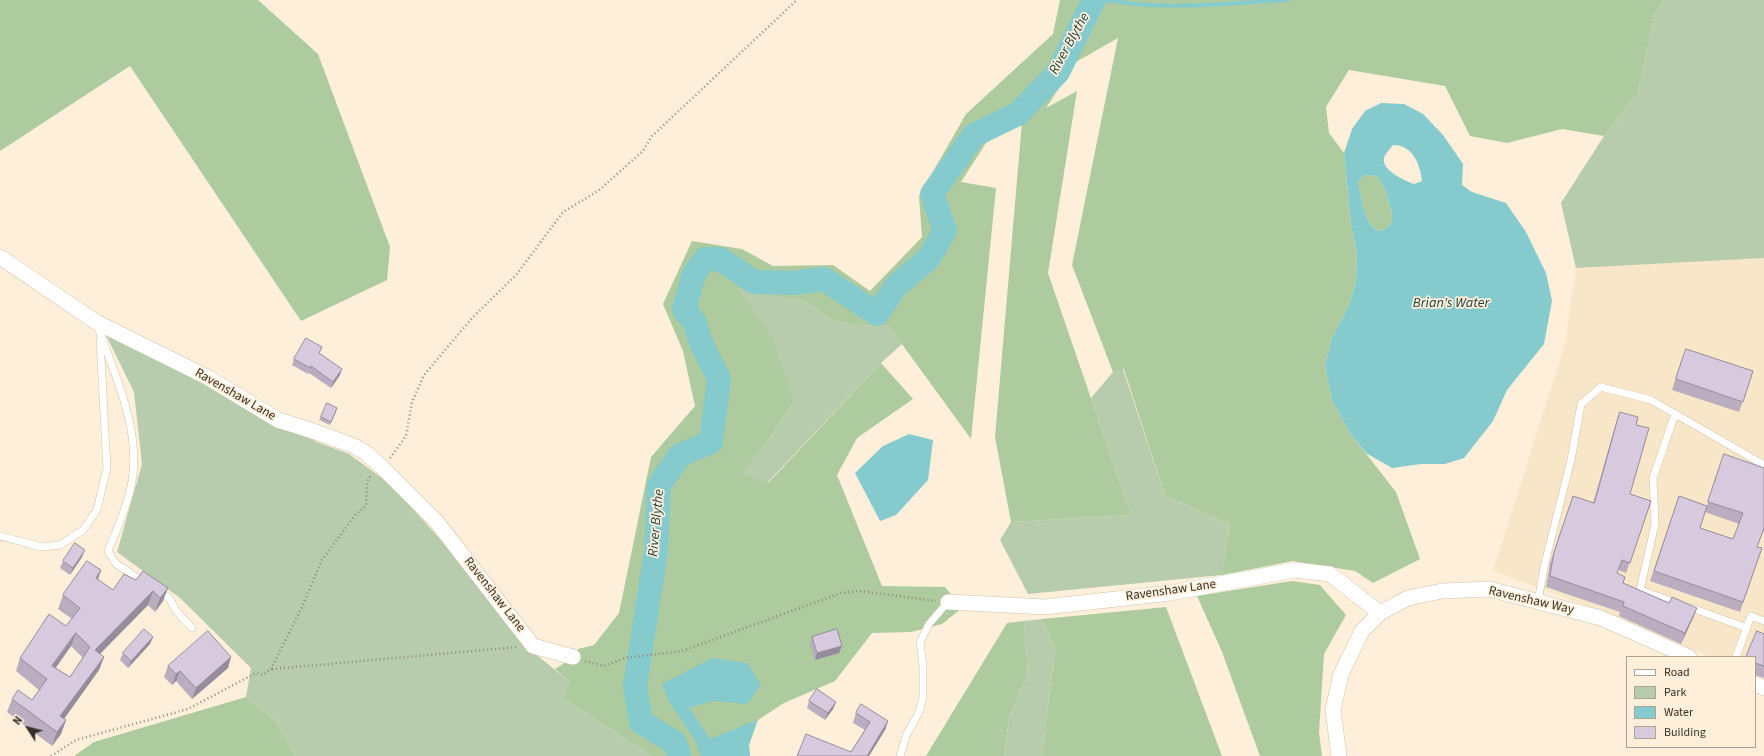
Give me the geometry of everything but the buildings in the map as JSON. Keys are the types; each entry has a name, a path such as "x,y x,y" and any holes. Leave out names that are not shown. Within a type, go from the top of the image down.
{"street":[{"name":"Ravenshaw Lane","path":"0,257 98,328 207,377 278,420 313,430 354,446 382,467 436,521 533,646 572,657"},
{"name":"Ravenshaw Lane","path":"948,602 1045,607 1170,593 1295,570 1330,574 1380,613"},
{"name":"Ravenshaw Way","path":"1339,756 1333,710 1341,674 1362,631 1380,613 1408,598 1442,591 1489,589 1602,618 1687,656"}],"lane":[{"path":"0,536 41,547 60,545 83,530 97,510 107,468 98,328"},
{"path":"98,328 125,402 134,455 132,482 108,551 116,564 169,598 178,612 192,628"},
{"path":"1538,602 1544,567 1571,460 1581,404 1601,387 1651,400 1764,465"},
{"path":"1676,414 1653,478 1655,524 1640,590 1747,628"},
{"path":"900,756 906,736 919,712 923,697 923,666 920,642 929,624 948,602"},
{"path":"1736,656 1751,616 1764,620"}],"path":[{"path":"51,756 76,740 188,709 256,673 263,675 271,669 302,606 322,560 356,514 366,506 367,482 374,470 382,467 406,436 412,402 424,375 472,318 516,275 563,212 598,191 644,151 652,136 797,0"},
{"path":"572,657 604,666 625,658 682,651 841,594 860,591 948,602"},
{"path":"271,669 533,646"}],"shaded area":[{"path":"1764,258 1764,679 1756,676 1756,656 1708,656 1577,602 1493,571 1565,344 1576,268"}],"green space":[{"path":"0,0 258,0 318,54 390,247 387,280 301,321 130,66 0,151"},
{"path":"1060,0 1664,0 1655,13 1638,93 1604,136 1562,129 1507,143 1470,136 1445,86 1349,70 1326,107 1329,133 1344,153 1351,225 1357,253 1356,281 1349,305 1332,338 1325,367 1332,400 1350,433 1396,492 1420,559 1373,583 1355,571 1293,561 1222,575 1230,524 1165,496 1124,369 1113,372 1072,265 1118,38 1076,62 1046,108 1077,91 1048,273 1131,515 1011,522 995,437 1022,122 986,143 961,182 996,188 971,439 888,325 857,326 831,319 804,301 737,288 772,337 794,401 770,438 741,474 769,482 881,363 913,399 857,438 837,475 882,586 945,587 962,608 942,624 911,632 872,633 835,681 784,703 758,720 749,745 750,756 652,756 561,697 570,682 555,669 569,660 578,649 594,645 619,613 651,457 695,406 683,351 663,304 692,241 742,249 773,266 833,265 870,291 922,237 919,196 966,114 1053,34"},
{"path":"1664,0 1764,0 1764,258 1576,268 1561,203 1604,136 1638,93 1655,13"},
{"path":"1364,175 1376,176 1383,185 1391,211 1391,224 1388,227 1378,231 1369,222 1362,202 1358,182"},
{"path":"736,287 804,301 831,319 857,326 888,325 902,344 881,363 768,482 740,474 770,438 794,401"},
{"path":"105,333 317,442 349,454 390,484 440,539 528,648 570,682 561,697 652,756 295,756 277,722 246,697 251,668 180,598 117,552 142,464 134,392"},
{"path":"1123,369 1165,496 1230,524 1222,575 1028,594 1000,540 1011,522 1131,515 1091,398 1113,372"},
{"path":"1292,581 1320,585 1346,615 1324,654 1319,732 1322,756 1260,756 1222,652 1197,596"},
{"path":"1166,607 1222,756 1042,756 1055,648 1042,619"},
{"path":"1042,619 1055,648 1042,756 1004,756 1009,718 1028,672 1024,621"},
{"path":"1024,621 1028,672 1009,718 1004,756 926,756 1007,623"},
{"path":"246,697 277,722 295,756 74,756 94,742"}],"water":[{"name":"Brian's Water","path":"1381,103 1404,104 1423,114 1443,135 1463,164 1462,185 1472,192 1506,203 1526,232 1546,273 1552,301 1544,344 1507,390 1493,421 1464,458 1445,464 1421,464 1392,468 1366,453 1350,433 1332,400 1325,367 1332,338 1349,305 1356,281 1357,253 1351,225 1344,153 1352,129 1365,111","holes":["1393,145 1406,148 1410,152 1417,162 1422,181 1414,184 1410,183 1400,178 1386,167 1384,158 1386,153","1364,175 1376,176 1381,182 1391,211 1391,223 1388,227 1378,231 1369,222 1362,202 1358,182"]},
{"path":"909,434 933,440 928,480 896,515 880,521 855,473 883,446"},
{"path":"712,658 747,663 761,685 747,704 712,701 689,708 710,739 757,720 749,745 750,756 701,756 695,740 669,702 662,684"}],"waterway":[{"name":"River Blythe","path":"679,756 675,743 641,722 635,686 656,551 659,485 680,455 711,442 719,379 701,343 695,323 684,309 694,274 705,259 720,259 754,282 793,283 824,279 877,314 896,286 928,259 945,231 932,194 974,135 1018,114 1058,72 1094,0"},
{"path":"1106,0 1173,6 1288,0"}]}
